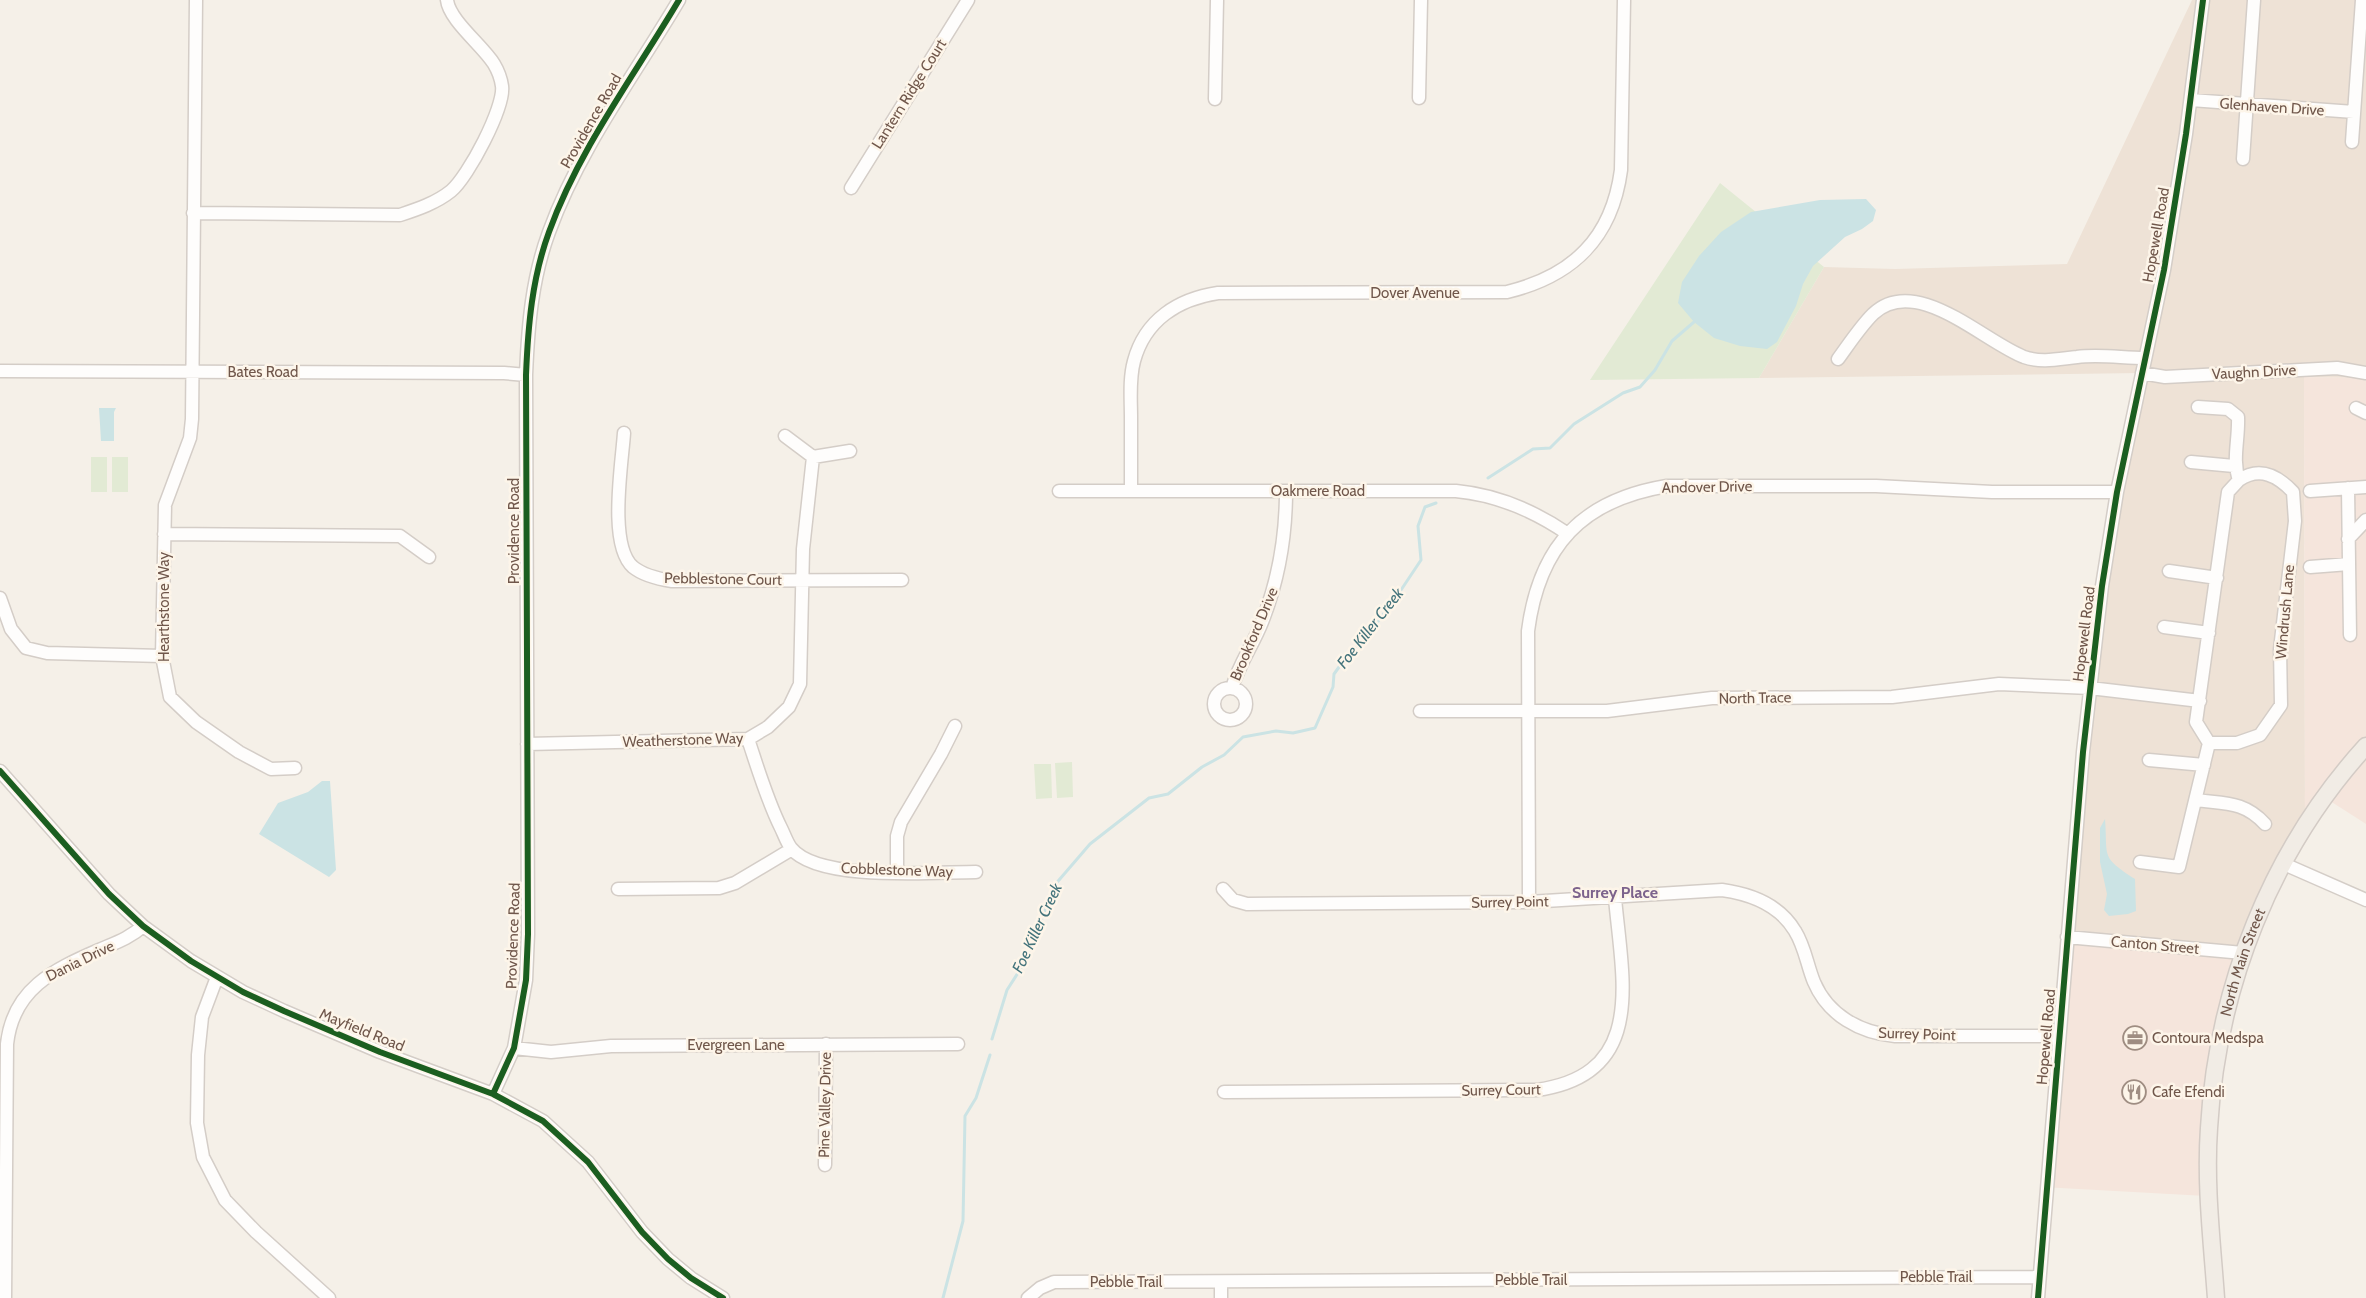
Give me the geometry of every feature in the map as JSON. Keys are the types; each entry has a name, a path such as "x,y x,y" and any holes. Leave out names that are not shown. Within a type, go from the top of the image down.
{"main road":[{"name":"North Main Street","path":"2216,1298 2208,1167 2211,1095 2224,1021 2243,953 2269,891 2318,806 2366,746"}],"street":[{"name":"Hearthstone Way","path":"196,0 192,213 192,428 165,505 162,656 170,697 196,722 239,752 271,769 295,768"},
{"path":"192,213 400,215 431,204 453,189 482,145 500,106 502,86 495,65 455,17 447,0"},
{"name":"Providence Road","path":"493,1094 514,1048 526,980 528,934 526,375 528,326 535,279 548,233 586,152 679,0"},
{"path":"1215,99 1217,0"},
{"path":"1419,98 1421,0"},
{"name":"Dover Avenue","path":"1130,491 1131,382 1134,361 1140,344 1150,328 1163,314 1179,304 1198,296 1218,293 1507,292 1531,286 1554,276 1575,262 1592,244 1604,226 1613,208 1618,188 1621,170 1624,0"},
{"name":"Hopewell Road","path":"2039,1277 2082,752 2102,586 2117,492 2164,270 2203,0"},
{"path":"2243,159 2254,0"},
{"path":"2352,142 2362,0"},
{"name":"Lantern Ridge Court","path":"851,188 966,1"},
{"name":"Glenhaven Drive","path":"2190,100 2354,112"},
{"path":"1838,359 1874,314 1886,305 1900,302 1915,302 1949,313 1994,342 2025,357 2044,361 2077,357 2145,358"},
{"name":"Vaughn Drive","path":"2142,373 2165,376 2337,368 2366,374"},
{"name":"Bates Road","path":"0,371 504,372 526,375"},
{"path":"2140,862 2179,867 2209,743 2196,722 2228,492 2239,480 2234,466 2238,417 2228,409 2198,408"},
{"name":"Pebblestone Court","path":"624,433 619,526 620,540 632,567 651,577 672,581 803,580"},
{"path":"785,436 813,457 850,451"},
{"name":"Weatherstone Way","path":"527,744 748,739 768,727 789,707 800,684 803,549 813,457"},
{"path":"2191,462 2234,466"},
{"name":"Windrush Lane","path":"2209,743 2237,743 2260,735 2281,705 2280,649 2295,521 2293,492 2281,479 2261,473 2246,476 2239,480"},
{"name":"Andover Drive","path":"1529,902 1528,631 1532,603 1545,566 1568,534 1588,516 1612,501 1639,491 1667,486 1876,486 1992,492 2117,492"},
{"path":"2310,491 2366,487"},
{"path":"2348,488 2350,635"},
{"name":"Oakmere Road","path":"1059,490 1448,491 1475,493 1524,507 1568,534"},
{"name":"Brookford Drive","path":"1232,688 1238,668 1261,623 1275,584 1284,538 1286,491"},
{"path":"2348,539 2366,520"},
{"path":"164,534 400,536 429,557"},
{"path":"2310,567 2349,564"},
{"path":"2170,571 2216,578"},
{"path":"803,580 902,580"},
{"path":"0,598 11,629 26,648 47,653 162,656"},
{"path":"2164,627 2209,633"},
{"name":"North Trace","path":"1420,711 1528,712 1607,710 1712,698 1892,697 2000,684 2090,688"},
{"path":"2090,688 2200,701"},
{"path":"897,872 897,836 901,822 956,726"},
{"name":"Cobblestone Way","path":"748,739 770,807 792,849 817,865 844,871 976,872"},
{"path":"2149,760 2204,765"},
{"name":"Mayfield Road","path":"0,771 109,894 143,926 191,962 243,992 333,1032 493,1094 543,1120 588,1162 642,1232 668,1259 691,1278 723,1298"},
{"path":"2196,800 2243,806 2257,814 2265,824"},
{"path":"618,889 719,888 735,883 792,849"},
{"path":"2284,864 2366,900"},
{"name":"Surrey Point","path":"1223,890 1233,900 1247,904 1529,902 1722,890 1743,892 1761,900 1780,913 1795,930 1803,947 1814,983 1827,1004 1847,1022 1869,1032 1895,1036 2059,1036"},
{"name":"Surrey Court","path":"1224,1092 1536,1090 1556,1088 1574,1081 1605,1056 1615,1039 1621,1022 1623,997 1615,898"},
{"name":"Dania Drive","path":"5,1298 7,1044 12,1019 23,1000 42,979 69,963 127,938 143,926"},
{"name":"Canton Street","path":"2067,937 2243,953"},
{"path":"217,977 202,1016 198,1056 197,1123 203,1157 225,1200 256,1232 329,1298"},
{"name":"Pine Valley Drive","path":"825,1165 826,1044"},
{"name":"Evergreen Lane","path":"514,1048 551,1052 611,1046 958,1044"},
{"path":"2038,1298 2039,1277"},
{"name":"Pebble Trail","path":"1028,1298 1040,1288 1054,1282 2039,1277"},
{"path":"1221,1282 1221,1298"}],"shaded area":[{"path":"2192,0 2366,0 2366,378 2304,377 2305,830 2243,956 2068,941 2105,544 2141,373 1759,378 1824,267 1895,269 2067,264"},
{"path":"2304,377 2366,378 2366,824 2327,799 2305,830"},
{"path":"2068,941 2243,956 2223,1019 2206,1196 2042,1187"}],"green space":[{"path":"1720,183 1824,267 1759,378 1590,380"},
{"path":"91,457 107,457 107,492 91,492"},
{"path":"112,457 128,457 128,492 112,492"},
{"path":"1072,762 1073,797 1057,798 1055,763"},
{"path":"1034,764 1051,764 1052,798 1036,799"}],"water":[{"path":"1866,199 1876,210 1873,221 1845,237 1813,266 1803,284 1796,306 1777,342 1767,349 1740,346 1714,338 1694,322 1678,303 1682,282 1699,256 1721,232 1751,212 1820,200"},
{"path":"99,408 116,408 114,412 114,441 101,441"},
{"path":"322,781 330,781 336,870 329,877 259,834 278,803 308,792"},
{"path":"2105,819 2108,855 2116,865 2135,879 2136,911 2128,914 2109,916 2104,910 2107,894 2100,862 2100,828"}],"waterway":[{"name":"Foe Killer Creek","path":"1488,478 1533,449 1550,448 1574,424 1623,393 1640,387 1655,370 1672,341 1694,322"},
{"name":"Foe Killer Creek","path":"992,1039 1007,990 1025,962 1053,887 1090,844 1149,798 1168,794 1202,767 1224,755 1243,737 1276,731 1293,733 1315,728 1333,687 1334,674 1347,656 1366,637 1395,599 1421,560 1418,526 1425,507 1436,503"},
{"name":"Foe Killer Creek","path":"943,1298 963,1221 965,1116 976,1098 990,1055"}],"cycle path":[{"path":"493,1094 514,1048 526,980 528,934 526,375 528,338 535,285 549,232 561,201 576,171 608,113 679,0"},
{"path":"2038,1298 2083,752 2102,586 2117,492 2164,270 2186,134 2203,0"},
{"path":"0,771 109,894 143,926 191,961 243,992 284,1011 380,1052 493,1094 543,1121 588,1162 642,1232 668,1259 691,1278 723,1298"}],"place":[{"name":"Contoura Medspa","path":"2135,1038"},
{"name":"Cafe Efendi","path":"2134,1092"}],"district":[{"name":"Surrey Place","path":"1615,892"}]}
